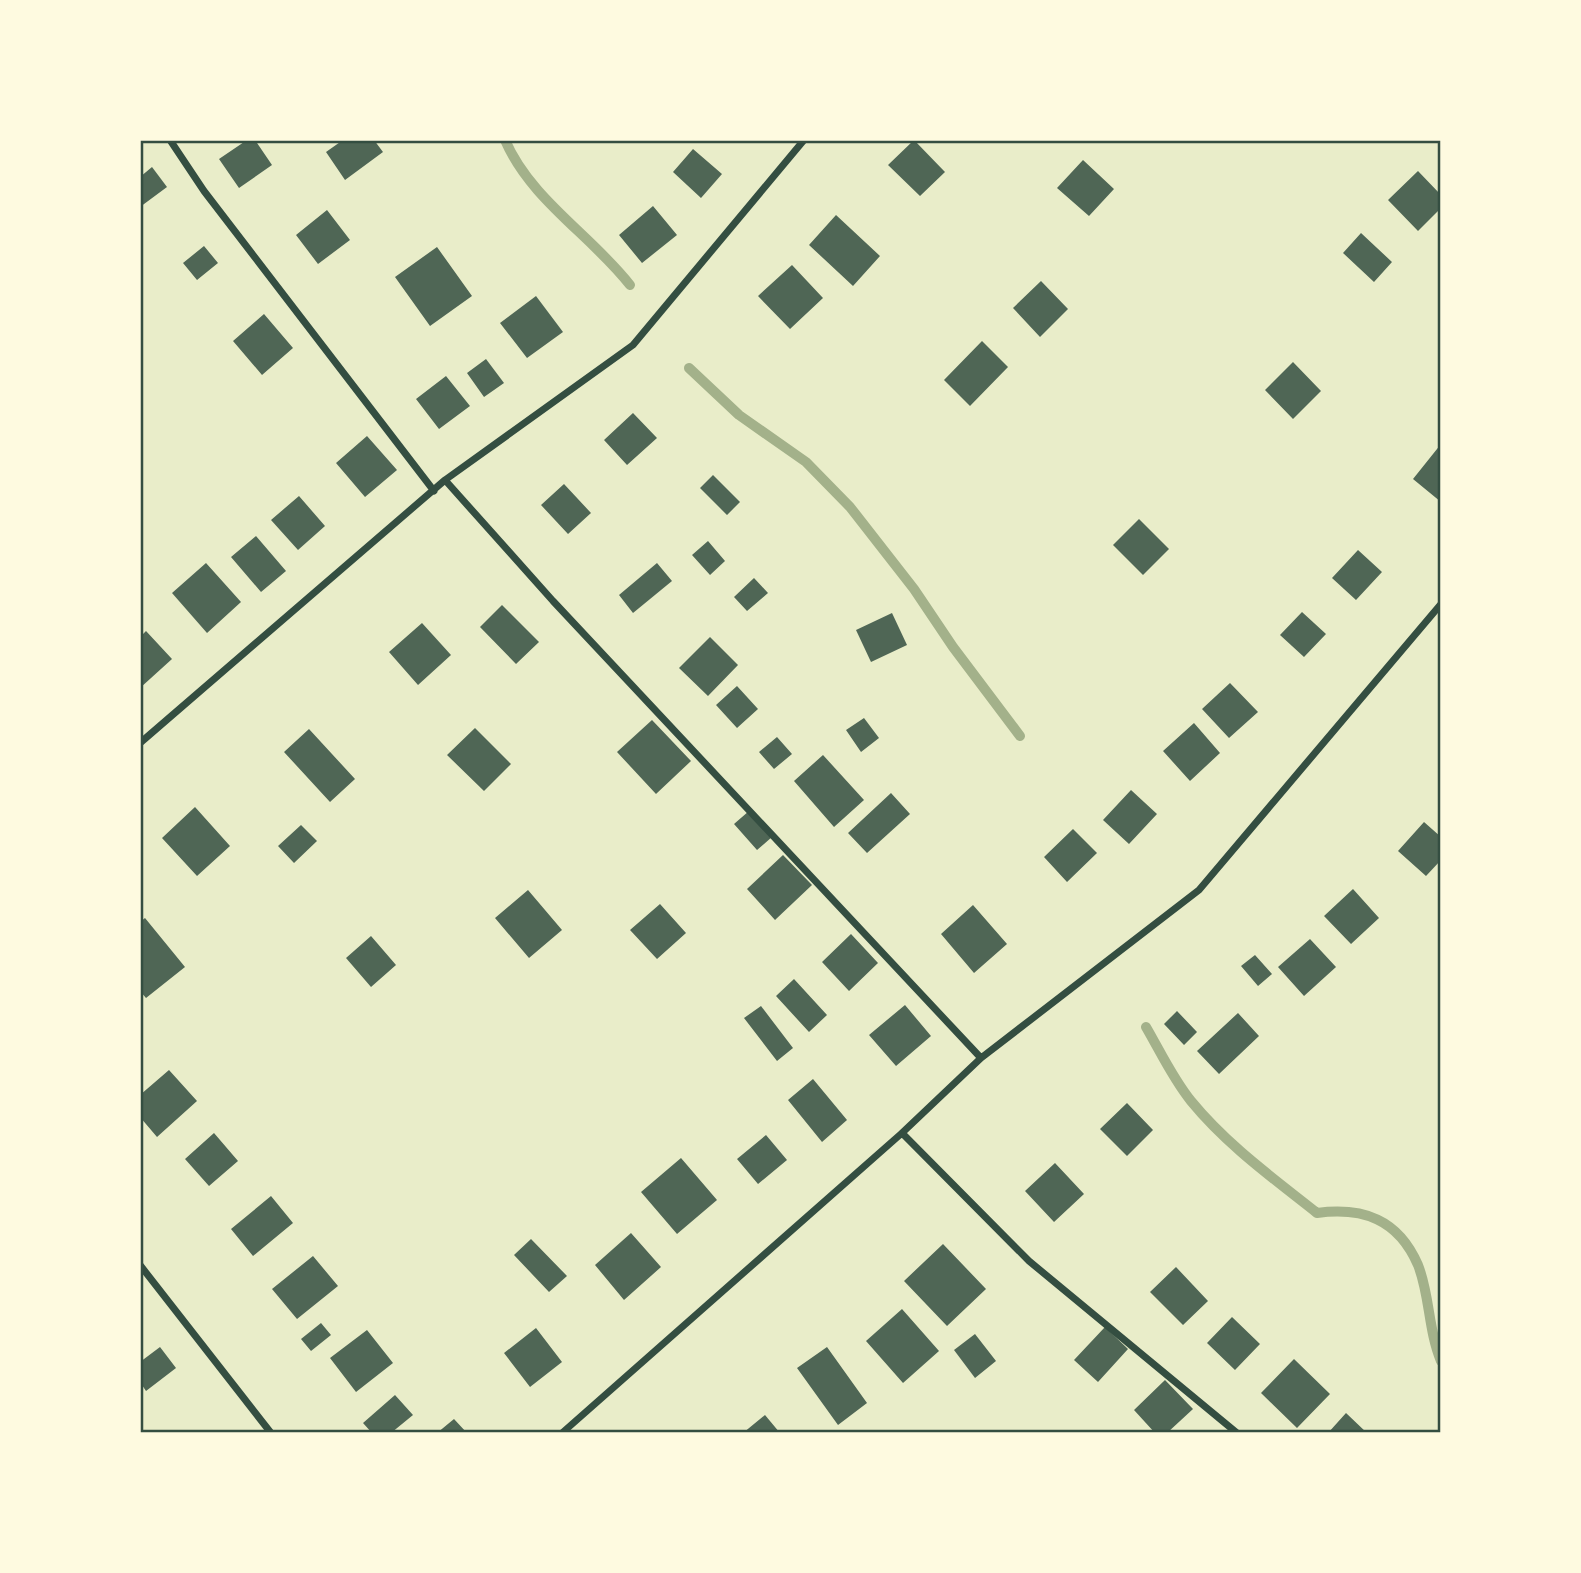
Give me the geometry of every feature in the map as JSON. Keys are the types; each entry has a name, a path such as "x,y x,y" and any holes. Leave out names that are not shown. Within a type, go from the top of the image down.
{"street":[{"path":"170,140 204,191 433,491"},
{"path":"140,743 445,480 633,345 804,140"},
{"path":"445,480 553,601 981,1058"},
{"path":"562,1433 902,1133 981,1058 1199,890 1441,604"},
{"path":"902,1133 1029,1261 1237,1433"},
{"path":"140,1265 271,1433"}],"building":[{"path":"247,140 255,140 272,165 239,188 219,159"},
{"path":"343,140 374,140 383,152 345,180 326,152"},
{"path":"914,140 945,172 920,196 888,165"},
{"path":"693,149 722,174 701,198 673,172"},
{"path":"1083,160 1114,189 1089,216 1057,188"},
{"path":"152,167 167,187 140,207 140,177"},
{"path":"1418,171 1441,195 1441,208 1418,231 1388,200"},
{"path":"653,206 677,235 642,263 619,235"},
{"path":"327,210 350,240 318,264 296,235"},
{"path":"836,215 880,256 853,286 809,245"},
{"path":"1361,233 1392,262 1374,282 1343,253"},
{"path":"204,246 218,263 197,280 183,263"},
{"path":"437,247 472,296 430,326 395,277"},
{"path":"792,265 823,298 790,329 758,296"},
{"path":"1041,281 1068,309 1040,337 1013,308"},
{"path":"536,296 563,332 527,358 500,323"},
{"path":"264,314 293,348 262,375 233,341"},
{"path":"982,341 1008,367 970,406 944,380"},
{"path":"486,359 504,383 484,397 467,373"},
{"path":"1293,362 1321,391 1293,419 1265,390"},
{"path":"446,376 470,406 439,429 416,399"},
{"path":"633,413 657,438 627,465 604,440"},
{"path":"367,436 397,470 365,497 336,463"},
{"path":"1441,444 1441,502 1413,479"},
{"path":"713,475 740,502 727,515 700,488"},
{"path":"564,484 591,513 568,534 541,505"},
{"path":"299,496 325,526 298,550 271,520"},
{"path":"1139,519 1169,549 1143,575 1113,545"},
{"path":"256,536 286,571 261,592 231,557"},
{"path":"708,541 725,561 710,575 692,555"},
{"path":"1358,550 1382,572 1356,600 1332,578"},
{"path":"206,563 241,602 207,633 172,593"},
{"path":"657,563 672,581 633,613 619,595"},
{"path":"754,578 768,593 747,611 734,597"},
{"path":"502,605 539,642 516,664 480,627"},
{"path":"1302,612 1326,634 1304,657 1280,635"},
{"path":"892,613 907,645 871,662 856,630"},
{"path":"422,623 451,655 418,685 389,652"},
{"path":"146,631 172,659 140,688 140,637"},
{"path":"710,637 738,665 708,696 679,668"},
{"path":"1230,683 1258,712 1229,738 1202,709"},
{"path":"737,686 758,709 737,728 716,705"},
{"path":"864,718 879,738 861,752 846,730"},
{"path":"652,720 691,761 656,794 617,752"},
{"path":"1194,723 1220,753 1190,781 1163,751"},
{"path":"475,728 511,764 484,791 447,755"},
{"path":"309,729 355,779 330,802 284,752"},
{"path":"777,737 792,754 774,769 759,752"},
{"path":"823,755 864,800 834,827 794,781"},
{"path":"1131,790 1157,814 1129,844 1103,820"},
{"path":"891,793 910,814 867,853 848,833"},
{"path":"195,807 230,846 197,876 162,838"},
{"path":"749,811 772,837 757,850 734,824"},
{"path":"1424,822 1441,837 1441,860 1426,876 1398,851"},
{"path":"301,825 317,841 294,863 278,846"},
{"path":"1073,829 1097,853 1067,882 1044,857"},
{"path":"783,855 812,885 775,920 747,889"},
{"path":"1353,889 1379,918 1351,944 1324,916"},
{"path":"528,890 562,930 529,958 495,918"},
{"path":"660,904 686,933 657,959 630,930"},
{"path":"973,905 1007,944 974,973 941,934"},
{"path":"145,918 185,967 146,998 140,991 140,922"},
{"path":"851,934 878,963 849,991 822,962"},
{"path":"371,936 396,965 371,987 346,958"},
{"path":"1310,939 1336,967 1304,996 1278,967"},
{"path":"1255,955 1272,974 1258,986 1241,966"},
{"path":"794,979 827,1015 809,1032 776,996"},
{"path":"905,1005 931,1036 896,1066 869,1035"},
{"path":"761,1006 793,1048 777,1061 744,1018"},
{"path":"1177,1011 1197,1032 1184,1045 1164,1024"},
{"path":"1238,1013 1259,1036 1219,1074 1197,1051"},
{"path":"169,1070 197,1101 157,1137 140,1117 140,1095"},
{"path":"813,1079 847,1120 822,1142 788,1100"},
{"path":"1127,1103 1153,1130 1127,1156 1100,1129"},
{"path":"214,1133 238,1161 209,1186 185,1159"},
{"path":"766,1135 787,1160 758,1184 737,1159"},
{"path":"681,1158 717,1200 677,1234 641,1192"},
{"path":"1055,1163 1084,1194 1054,1222 1025,1191"},
{"path":"271,1196 293,1223 253,1256 231,1229"},
{"path":"631,1233 661,1267 624,1300 595,1265"},
{"path":"531,1239 567,1276 549,1292 514,1255"},
{"path":"943,1244 986,1289 947,1326 904,1281"},
{"path":"313,1256 338,1286 297,1319 272,1289"},
{"path":"1176,1267 1208,1301 1183,1325 1150,1292"},
{"path":"902,1309 939,1351 903,1383 866,1341"},
{"path":"1232,1317 1260,1344 1235,1370 1207,1343"},
{"path":"321,1323 331,1335 311,1351 301,1339"},
{"path":"1105,1327 1128,1349 1098,1382 1074,1360"},
{"path":"536,1328 562,1362 530,1387 504,1353"},
{"path":"367,1330 393,1363 356,1392 330,1358"},
{"path":"975,1334 996,1361 975,1378 954,1350"},
{"path":"160,1347 176,1368 146,1391 140,1382 140,1362"},
{"path":"827,1347 867,1403 838,1425 797,1368"},
{"path":"1294,1359 1330,1394 1297,1428 1261,1393"},
{"path":"1165,1380 1193,1409 1167,1433 1155,1433 1134,1410"},
{"path":"395,1395 413,1415 391,1433 372,1433 363,1423"},
{"path":"1346,1413 1367,1433 1328,1433"},
{"path":"765,1415 780,1433 743,1433"},
{"path":"454,1419 467,1433 437,1433"}],"waterway":[{"path":"505,140 530,181 630,285"},
{"path":"689,368 739,415 806,462 850,507 914,589 953,647 1020,736"},
{"path":"1146,1027 1191,1101 1251,1160 1317,1213 1349,1212 1364,1215 1389,1227 1400,1237 1410,1249 1422,1276 1441,1361"}]}
